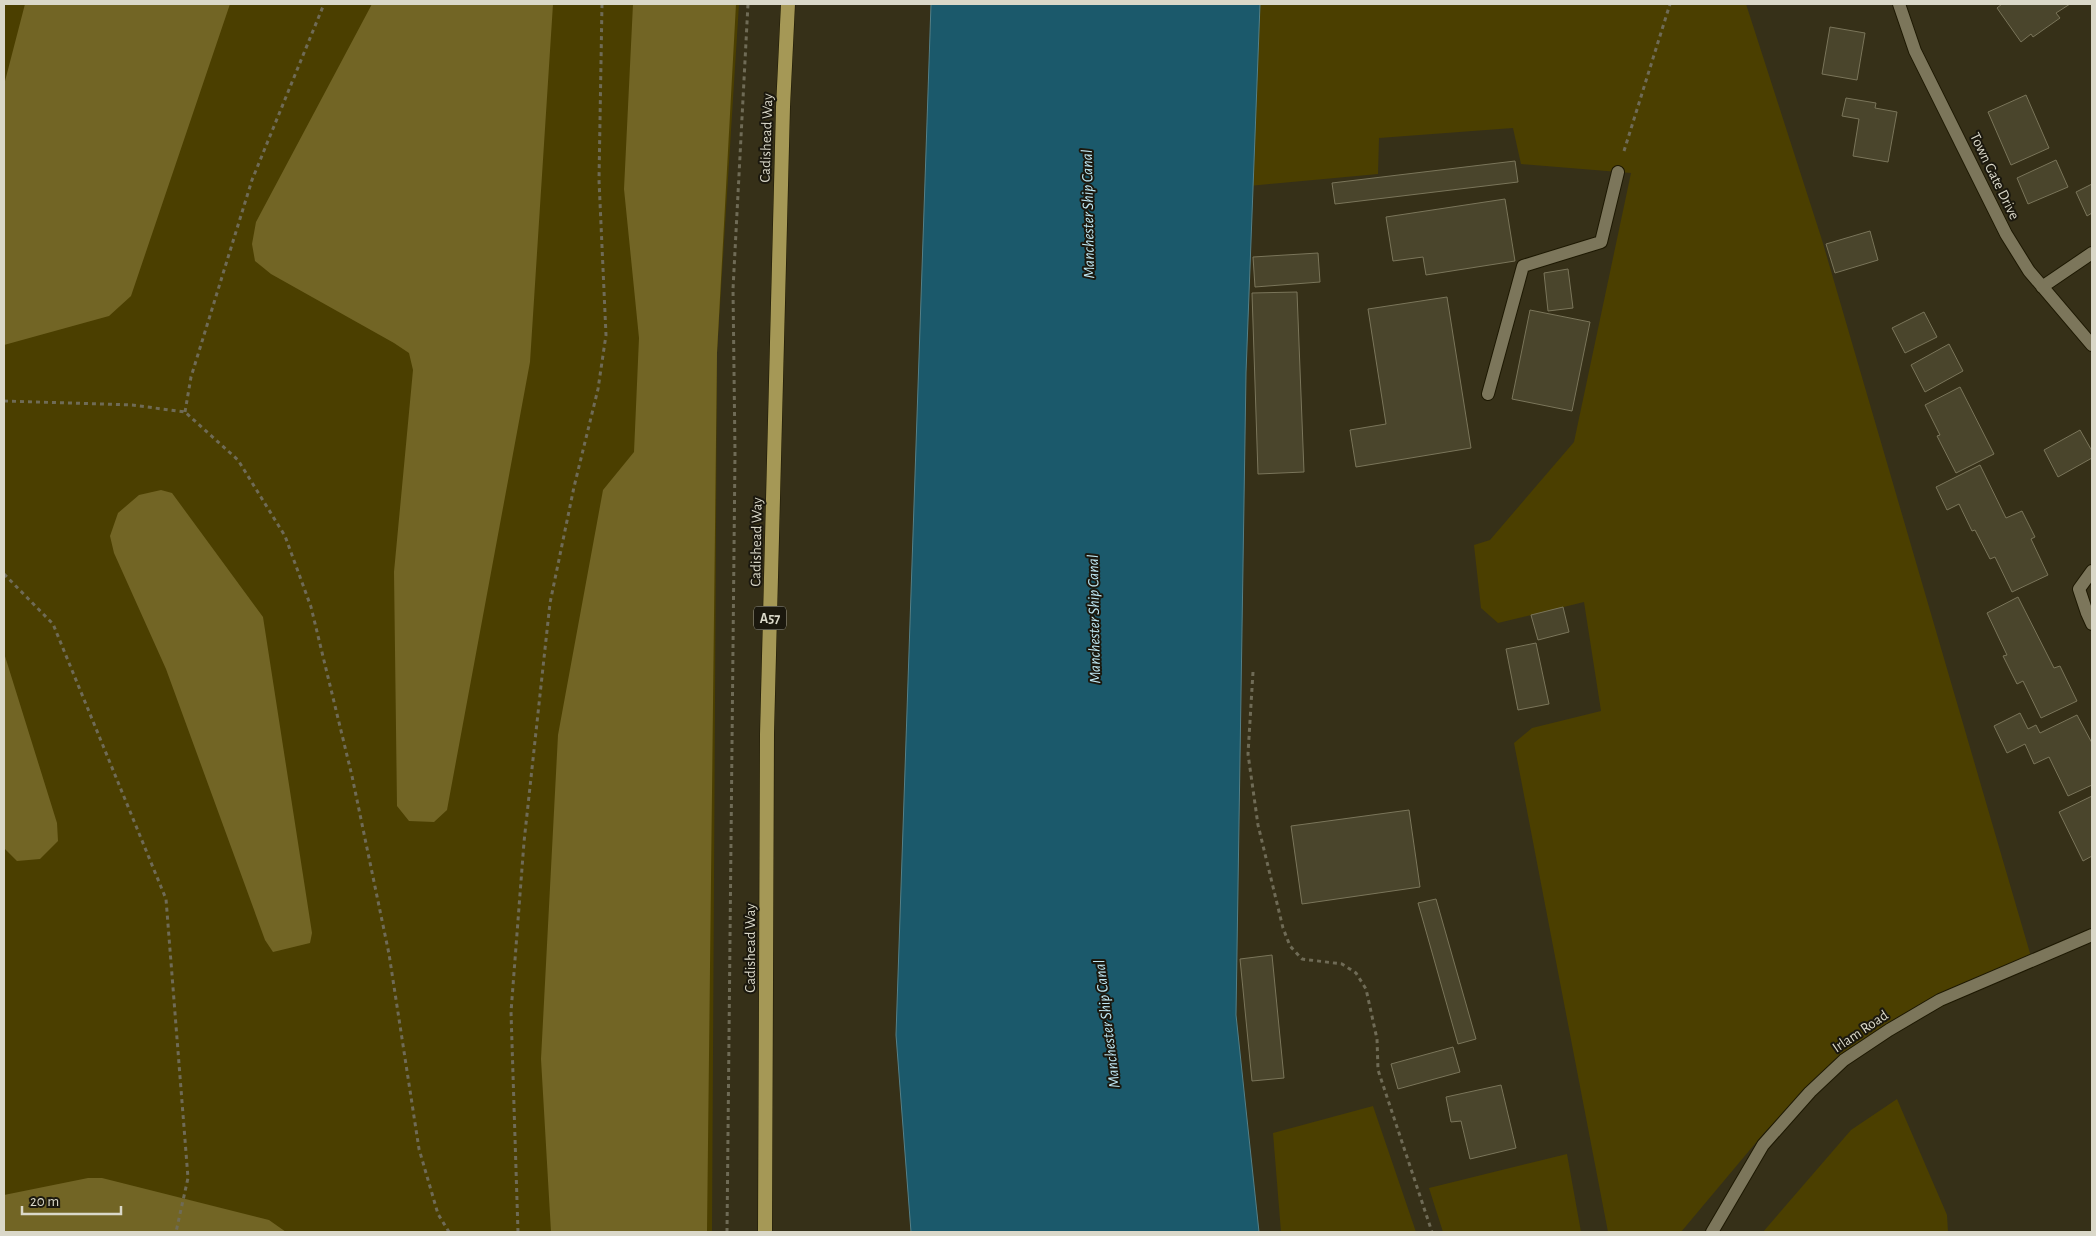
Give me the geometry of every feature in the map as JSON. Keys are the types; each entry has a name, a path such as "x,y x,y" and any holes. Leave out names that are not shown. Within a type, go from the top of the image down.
{"highway":[{"name":"Cadishead Way","path":"765,1232 767,734 783,107 788,4"}],"street":[{"name":"Town Gate Drive","path":"1899,4 1915,51 2006,234 2029,271 2092,345"},
{"path":"1488,394 1523,266 1601,242 1618,172"},
{"path":"2042,287 2092,253"},
{"path":"2092,571 2079,589 2092,624"},
{"name":"Irlam Road","path":"1712,1232 1763,1145 1810,1092 1844,1060 1889,1030 1940,1000 2092,935"}],"path":[{"path":"185,412 192,377 252,180 324,4"},
{"path":"518,1232 511,1012 524,842 550,603 574,487 598,389 606,335 599,180 602,4"},
{"path":"727,1232 735,452 733,289 748,4"},
{"path":"1618,172 1670,4"},
{"path":"4,401 132,405 185,412 238,460 285,536 311,606 352,776 387,945 419,1149 438,1214 449,1232"},
{"path":"4,574 53,624 166,900 188,1178 176,1232"},
{"path":"1253,672 1248,754 1258,826 1283,928 1290,946 1302,959 1342,964 1356,973 1366,989 1377,1039 1378,1070 1432,1232"}],"shaded area":[{"path":"4,4 739,4 717,353 712,1232 4,1232"},
{"path":"25,4 230,4 131,296 109,316 4,345 4,85"},
{"path":"372,4 553,4 530,362 447,810 434,822 409,821 397,806 394,572 413,370 409,353 271,274 255,261 252,244 256,222"},
{"path":"633,4 736,4 717,353 707,1232 551,1232 541,1059 558,735 603,490 634,452 639,338 624,189"},
{"path":"1257,4 1746,4 1822,240 2034,967 1956,1000 1839,1057 1764,1133 1681,1232 1608,1232 1514,743 1532,728 1601,711 1584,602 1498,623 1481,608 1474,545 1490,540 1574,442 1631,173 1521,164 1513,128 1379,138 1378,174 1249,186"},
{"path":"161,490 172,493 263,617 312,933 310,943 273,952 265,940 166,669 114,553 110,536 118,513 139,495"},
{"path":"4,653 57,823 58,841 40,859 17,861 4,848"},
{"path":"1897,1099 1947,1215 1948,1232 1763,1232 1851,1130"},
{"path":"1373,1106 1416,1232 1281,1232 1273,1133"},
{"path":"1567,1154 1581,1232 1443,1232 1429,1188"},
{"path":"88,1178 102,1178 269,1220 286,1232 4,1232 4,1195"}],"water":[{"name":"Manchester Ship Canal","path":"931,4 1260,4 1246,373 1236,1015 1259,1232 911,1232 896,1035"}],"building":[{"path":"2002,4 2070,4 2056,13 2060,18 2033,37 2031,34 2021,42 1997,8"},
{"path":"1830,27 1865,33 1857,80 1822,74"},
{"path":"2026,95 2049,148 2011,165 1988,112"},
{"path":"1846,98 1876,103 1875,108 1897,112 1888,162 1853,156 1859,119 1842,116"},
{"path":"2056,160 2068,187 2028,204 2017,178"},
{"path":"1515,161 1518,182 1335,204 1332,183"},
{"path":"2092,184 2092,213 2087,216 2076,192"},
{"path":"1505,199 1515,261 1426,275 1423,257 1393,261 1386,217"},
{"path":"1870,231 1878,260 1835,273 1826,244"},
{"path":"1318,253 1320,282 1255,287 1253,257"},
{"path":"1568,269 1573,308 1548,311 1544,273"},
{"path":"1297,292 1304,472 1258,474 1252,293"},
{"path":"1447,297 1471,448 1356,467 1350,430 1386,424 1368,309"},
{"path":"1530,310 1590,322 1572,411 1512,399"},
{"path":"1924,312 1937,337 1905,353 1892,328"},
{"path":"1949,344 1963,371 1925,392 1911,365"},
{"path":"1960,387 1994,454 1956,473 1937,436 1940,435 1925,405"},
{"path":"2080,430 2092,451 2092,458 2058,477 2044,450"},
{"path":"1980,465 2006,518 2022,511 2035,537 2031,539 2048,575 2012,592 1995,557 1990,559 1975,530 1972,531 1959,504 1947,510 1936,487"},
{"path":"2018,597 2054,668 2060,666 2077,701 2041,718 2023,681 2017,684 2003,656 2007,655 1987,613"},
{"path":"1563,607 1569,632 1538,640 1531,615"},
{"path":"1536,643 1549,704 1518,710 1506,649"},
{"path":"2020,713 2028,729 2036,725 2040,733 2077,715 2092,743 2092,785 2068,796 2049,757 2034,764 2025,744 2007,753 1994,726"},
{"path":"2092,796 2092,856 2083,861 2059,812"},
{"path":"1409,810 1420,887 1302,904 1291,826"},
{"path":"1436,899 1476,1039 1458,1044 1418,903"},
{"path":"1272,955 1284,1078 1252,1081 1240,959"},
{"path":"1453,1047 1460,1072 1398,1089 1391,1064"},
{"path":"1501,1085 1516,1148 1470,1159 1461,1121 1451,1122 1446,1097"}]}
